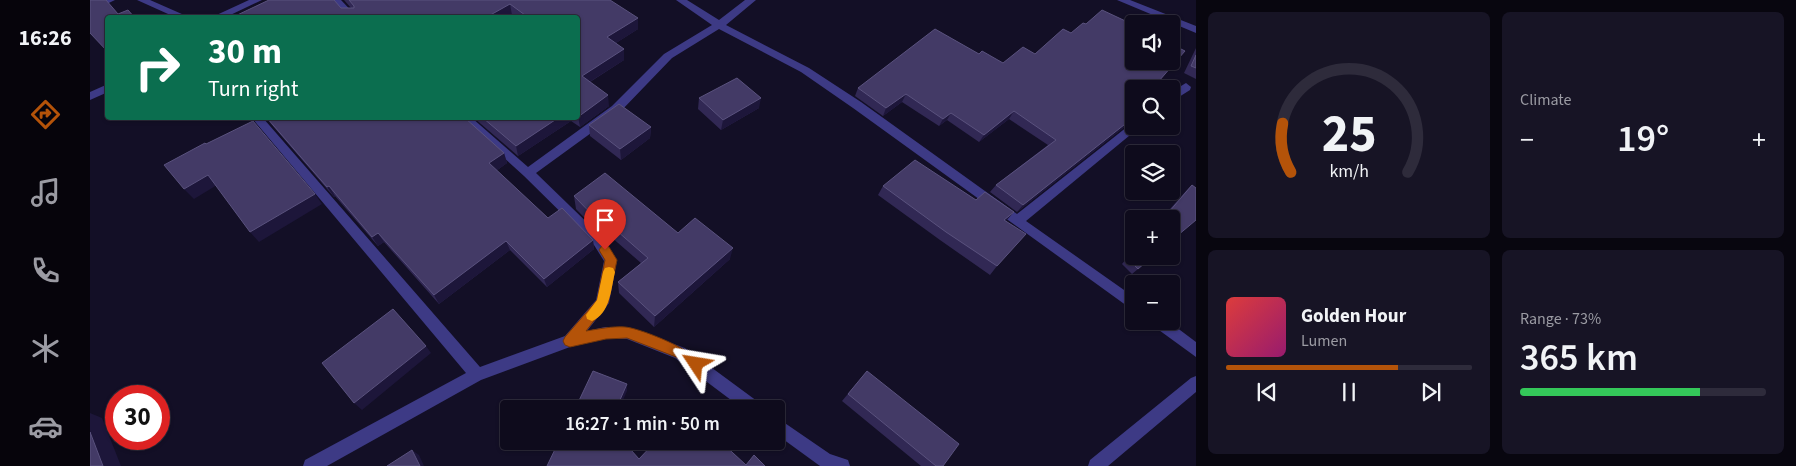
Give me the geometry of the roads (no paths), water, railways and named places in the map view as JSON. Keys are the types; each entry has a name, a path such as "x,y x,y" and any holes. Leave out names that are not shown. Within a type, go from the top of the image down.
{"street":[{"path":"90,9 110,0"},
{"path":"142,0 180,15"},
{"path":"221,15 257,0"},
{"path":"336,0 351,15"},
{"path":"681,0 719,26 805,70 857,105 1125,299"},
{"path":"528,172 616,109 668,56 719,26 751,0"},
{"path":"1122,0 1196,30"},
{"path":"1180,91 1186,87"},
{"path":"90,96 105,89"},
{"path":"259,120 477,375"},
{"path":"467,120 528,172 598,241 611,260 602,303 570,341"},
{"path":"1017,221 1125,135"},
{"path":"1169,330 1196,350"},
{"path":"311,466 477,375 570,341 606,333 627,332 680,352 744,400"},
{"path":"1096,466 1196,383"},
{"path":"785,431 826,461 842,466"}]}
